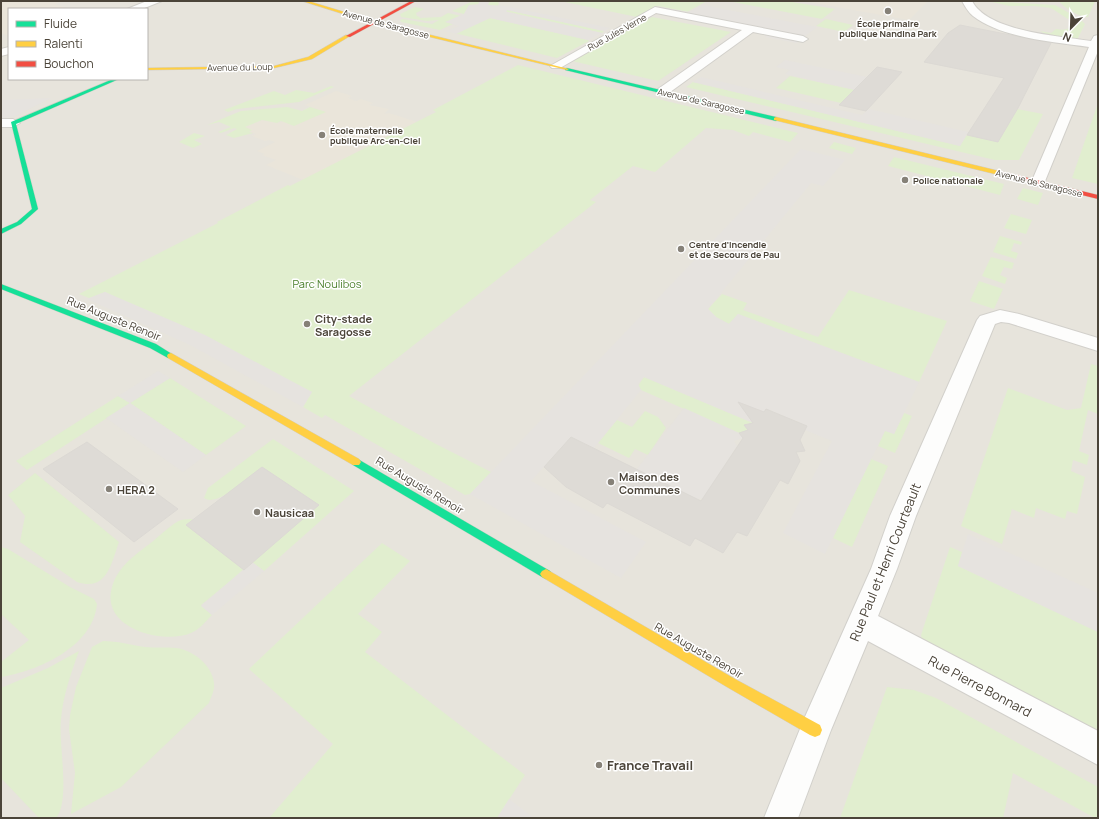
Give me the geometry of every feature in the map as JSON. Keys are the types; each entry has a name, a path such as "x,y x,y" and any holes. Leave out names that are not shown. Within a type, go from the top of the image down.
{"street":[{"name":"Avenue de Saragosse","path":"304,1 373,22 1098,197"},
{"name":"Avenue du Loup","path":"148,69 274,67 310,58 373,22 414,1"},
{"path":"967,1 975,14 991,23 1029,34 1097,42 1038,183"},
{"path":"135,8 152,2"},
{"name":"Rue Jules Verne","path":"556,66 655,10 803,39"},
{"path":"662,92 751,29"},
{"path":"1,232 19,223 35,209 7,123 114,80"},
{"name":"Rue Auguste Renoir","path":"1,286 153,346 387,479 731,683 816,730"},
{"name":"Rue Paul et Henri Courteault","path":"780,818 884,569 903,516 984,324 987,320 1000,316 1098,345"},
{"name":"Rue Pierre Bonnard","path":"861,622 1098,749"}],"shaded area":[{"path":"1,1 1098,1 1098,818 1,818"},
{"path":"1,1 65,1 55,4 67,8 8,8 8,36 1,33"},
{"name":"École primaire publique Nandina Park","path":"803,1 928,1 909,20"},
{"path":"479,2 489,2 488,5 506,6 610,28 604,31 507,10 506,12 602,33 588,40 490,18 456,34 446,31 459,26 445,22 464,14 469,5 478,5"},
{"path":"702,5 817,27 796,43 765,37 770,33 655,10 661,7 689,12"},
{"path":"785,60 867,77 855,90 785,74 790,70 776,67"},
{"path":"701,77 862,115 869,109 968,132 960,146 693,82"},
{"name":"École maternelle publique Arc-en-Ciel","path":"336,91 352,96 348,98 356,101 361,99 373,103 369,105 389,109 384,114 389,113 417,122 303,180 266,165 276,160 262,155 265,154 257,151 275,142 269,140 265,141 252,136 256,134 249,132 244,127 262,120 277,123 325,112 305,105"},
{"path":"51,98 15,116 1,119 1,100"},
{"path":"801,149 845,160 823,186 811,183 708,309 716,317 729,324 738,314 919,382 894,434 885,431 825,554 783,533 832,441 805,430 807,426 790,418 787,422 782,420 784,416 767,409 753,423 644,377 638,384 641,390 594,448 571,437 531,481 646,542 621,578 470,494"},
{"path":"105,292 205,335 312,392 303,407 190,345 87,299"},
{"path":"158,371 170,378 130,403 118,396"},
{"path":"130,403 206,455 183,472 106,418"},
{"path":"684,408 739,433 743,438 734,441 737,446 704,498 697,499 637,469"},
{"path":"968,534 1098,593 1098,632 958,566"},
{"path":"252,562 264,571 212,615 201,606"},
{"path":"509,799 534,818 497,818"}],"green space":[{"path":"473,1 496,1 499,3 498,6 487,5 489,3 469,5 464,14 452,11"},
{"path":"560,1 707,1 687,12 658,6 637,17"},
{"path":"728,1 786,1 835,9 822,19"},
{"path":"988,1 1055,5 1078,18 1068,19 1051,8 1009,6"},
{"path":"1059,1 1095,1 1088,17 1084,17 1072,12"},
{"path":"415,7 424,9 416,13 417,16 420,17 419,18 441,17 448,13 461,16 446,22 453,24 440,30 401,22 400,20 403,19 432,24 439,20 427,21 401,17 400,14"},
{"path":"507,10 604,31 602,33 505,11"},
{"path":"652,17 731,32 658,81 572,61"},
{"path":"490,18 589,41 557,58 446,31 455,33"},
{"path":"826,19 853,25 844,32 816,26"},
{"path":"1082,21 1085,24 1077,40 1047,35 1040,31 1051,33 1056,29 1067,29 1075,22"},
{"name":"Parc Noulibos","path":"518,65 798,133 790,142 753,132 749,136 733,130 706,128 655,172 633,166 590,200 596,202 349,396 434,443 491,472 470,494 465,495 325,415 322,418 303,407 312,392 105,292 89,298 79,294 218,223 217,222 288,185 290,186 436,112 433,110"},
{"path":"790,76 855,90 841,103 776,88"},
{"path":"693,82 960,146 967,135 998,142 1017,109 1043,114 1019,160 995,160 686,87"},
{"path":"331,86 334,87 299,102 237,109 228,112 224,110 274,91 285,95 296,90 314,93"},
{"path":"1098,103 1098,184 1072,178"},
{"path":"287,107 302,111 310,107 326,112 294,126 281,121 277,123 262,120 245,127 252,130 249,132 253,133 234,138 226,135 237,129 234,128 221,133 218,132 231,127 219,122 207,125 241,111"},
{"path":"194,133 205,136 194,140 202,144 193,148 179,142"},
{"path":"834,142 856,148 852,154 829,148"},
{"path":"894,157 1004,184 1000,195 888,166"},
{"path":"1023,188 1043,193 1038,205 1017,199"},
{"path":"1011,214 1032,220 1026,234 1004,228"},
{"path":"1000,236 1022,242 1021,245 1014,243 1011,251 1018,253 1016,259 993,252"},
{"path":"991,257 1014,263 1012,269 1004,267 1000,275 1007,278 1005,284 982,276"},
{"path":"979,281 1003,289 994,309 970,301"},
{"path":"849,290 947,321 919,382 738,314 729,324 716,317 708,309 722,294 747,303 743,310 818,337"},
{"path":"1091,364 1098,366 1098,414 1088,410 1079,451 1089,455 1087,465 1073,460 1071,471 1085,477 1077,514 1067,511 1065,519 1036,508 1034,518 1012,509 1002,544 961,526 1008,388 1067,410 1081,408"},
{"path":"644,377 753,423 744,425 748,430 739,433 641,390 638,386"},
{"path":"170,378 246,426 206,455 130,403"},
{"path":"118,396 130,403 27,470 16,461"},
{"path":"645,411 658,417 666,428 648,455 635,449 629,458 598,443 617,420 632,427"},
{"path":"904,413 912,416 895,453 878,446 885,430 894,434"},
{"path":"273,439 354,491 264,571 252,562 319,505 262,467 234,490 225,495 217,499 210,500 204,498 208,488"},
{"path":"871,459 888,466 852,547 833,538"},
{"path":"35,473 119,542 110,567 101,580 95,583 87,584 77,582 20,542 25,516 8,495"},
{"path":"193,519 186,525 244,570 201,605 212,615 194,632 179,636 165,637 150,635 136,630 124,623 115,613 111,601 112,587 118,573 133,556 170,527 181,520"},
{"path":"382,543 410,561 358,614 382,632 365,652 525,775 497,818 269,818 333,744 249,669"},
{"path":"1,547 8,549 70,587 94,599 97,604 93,619 86,633 75,644 47,663 16,674 1,677 1,662 29,640 1,614"},
{"path":"950,547 962,552 958,566 1098,632 1098,731 922,639 921,635"},
{"path":"103,641 119,642 145,647 182,649 195,655 206,665 210,670 214,688 209,703 121,787 71,814 75,773 69,729 70,715 76,687 92,647"},
{"path":"79,651 65,693 61,719 63,798 56,818 39,818 1,778 1,688 48,668"},
{"path":"887,687 914,690 936,698 1098,787 1098,818 1095,818 1013,773 1003,818 840,818"}],"building":[{"path":"960,25 1051,43 1018,108 998,142 967,135 1004,78 924,62 948,33"},
{"path":"877,67 902,72 866,111 839,105"},
{"name":"Maison des Communes","path":"738,402 764,412 766,409 807,426 800,440 805,451 796,452 800,461 788,484 780,480 747,536 737,532 723,553 695,538 690,546 607,503 603,508 566,487 544,467 571,437 701,501 743,438 739,433 748,430 744,425 753,423"},
{"name":"HERA 2","path":"87,442 178,509 134,542 43,469"},
{"name":"Nausicaa","path":"262,467 319,505 244,570 186,525"}],"traffic: fast":[{"path":"567,69 776,119"},
{"path":"1,232 19,223 35,209 13,123 115,80"},
{"path":"1,286 153,346 171,356"},
{"path":"356,462 546,574"}],"traffic: slow":[{"path":"304,1 373,22 567,69"},
{"path":"148,69 274,67 310,58 348,36"},
{"path":"776,119 999,173"},
{"path":"171,356 356,462"},
{"path":"546,574 731,683 815,730"}],"traffic: jam":[{"path":"348,36 414,1"},
{"path":"999,173 1098,197"}],"place":[{"name":"École primaire publique Nandina Park","path":"888,11"},
{"name":"École maternelle publique Arc-en-Ciel","path":"322,135"},
{"name":"Police nationale","path":"905,180"},
{"name":"Centre d'Incendie et de Secours de Pau","path":"681,249"},
{"name":"City-stade Saragosse","path":"307,324"},
{"name":"Maison des Communes","path":"611,482"},
{"name":"HERA 2","path":"109,489"},
{"name":"Nausicaa","path":"257,512"},
{"name":"France Travail","path":"599,765"}]}
